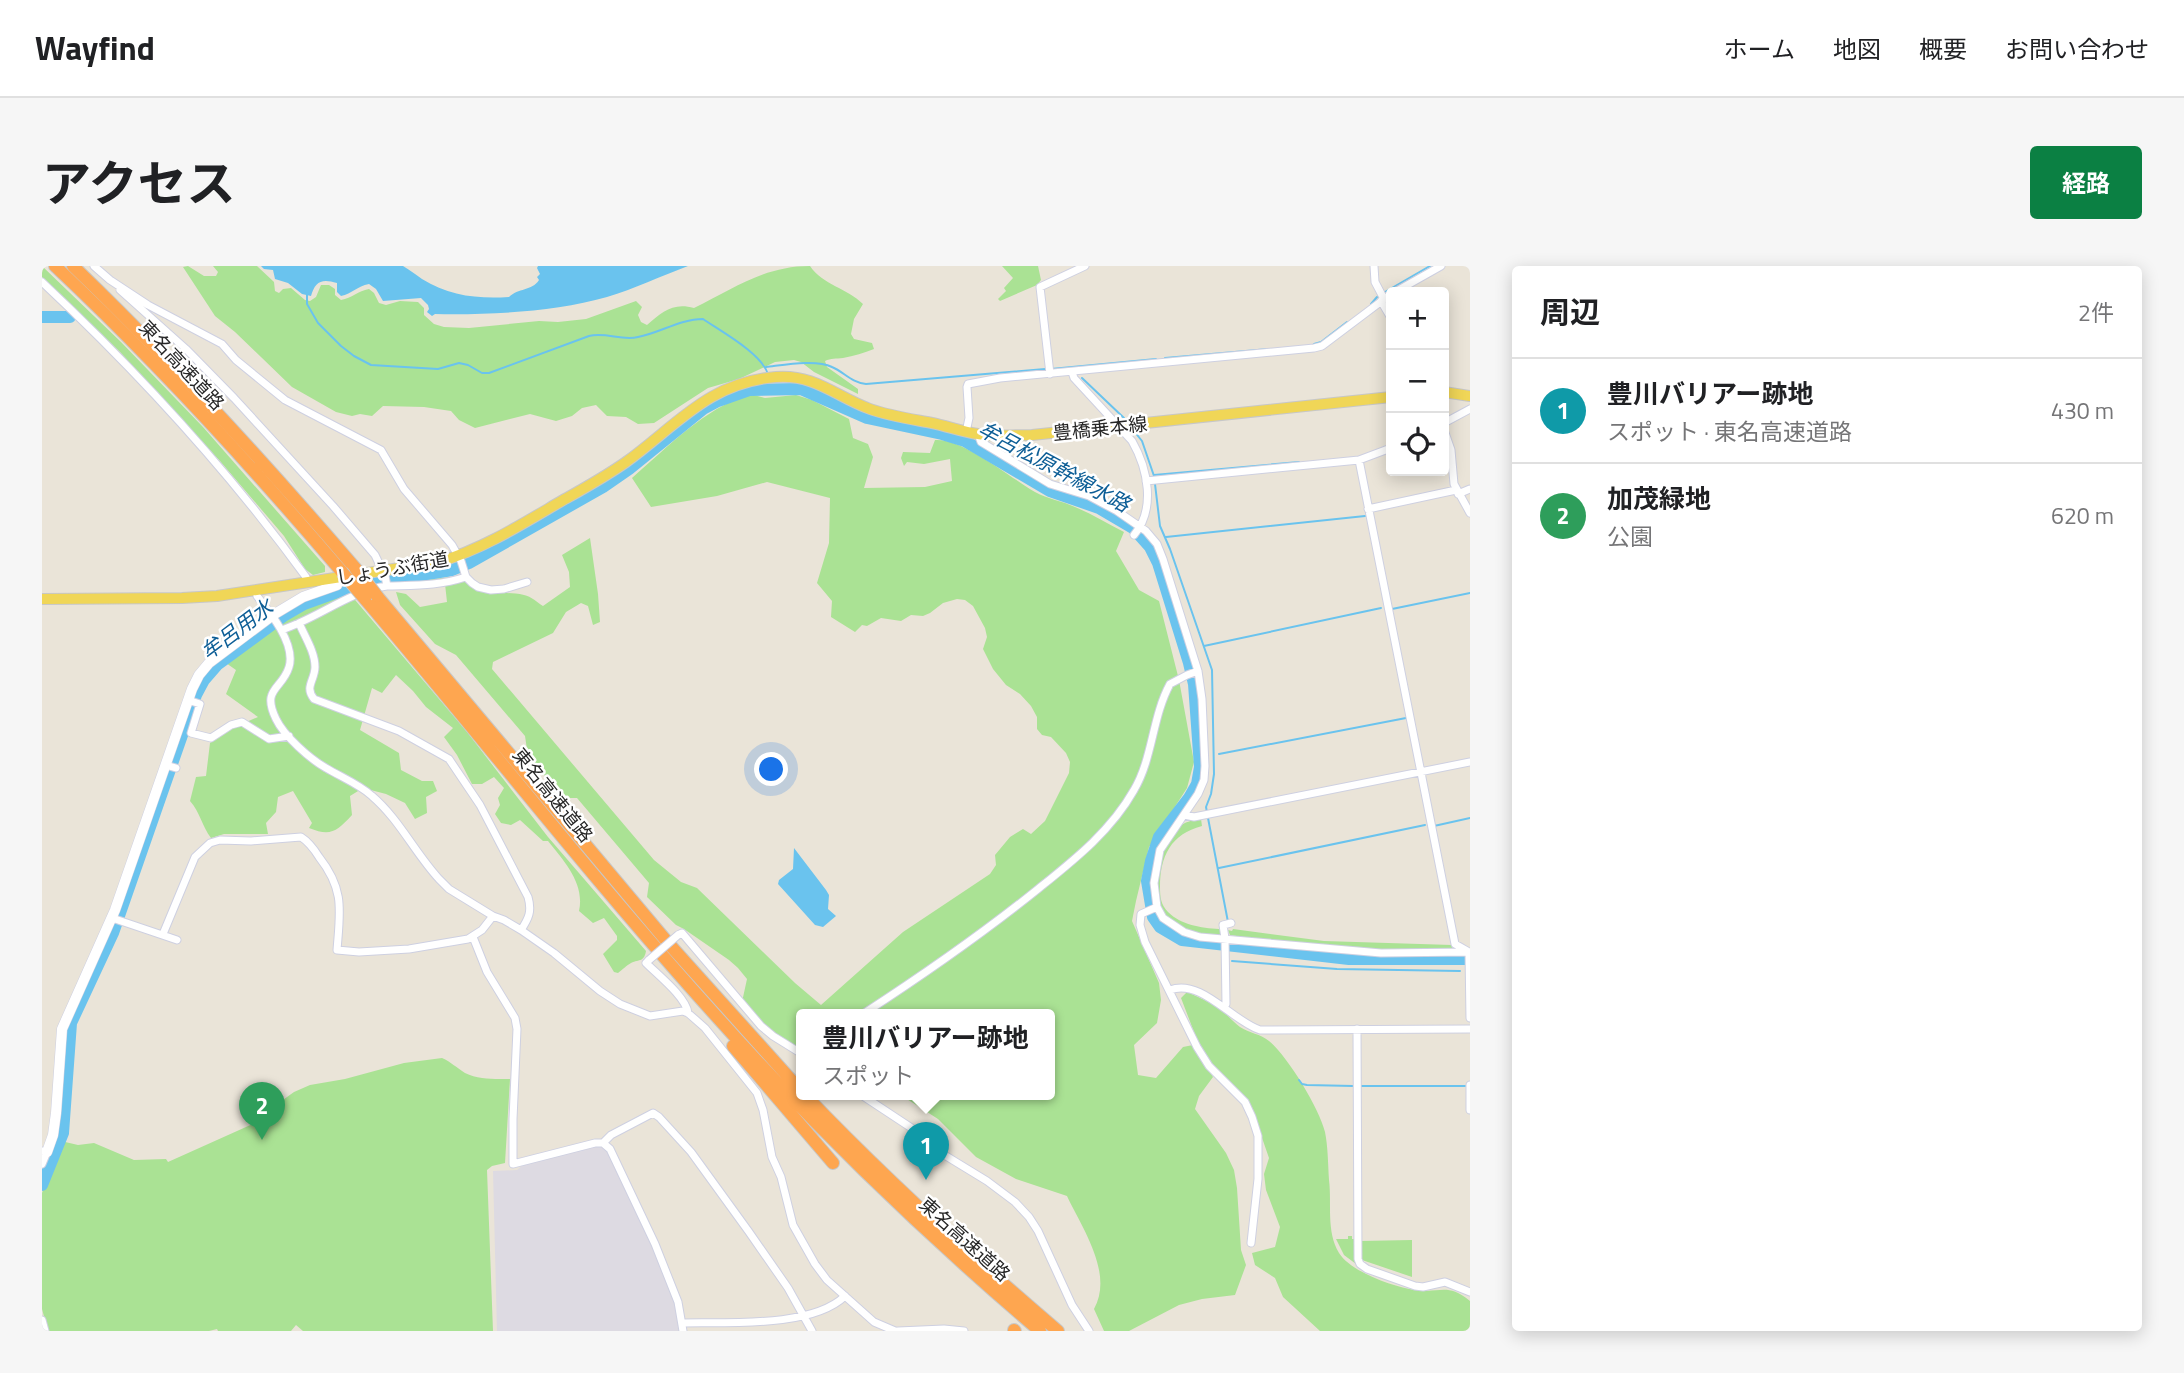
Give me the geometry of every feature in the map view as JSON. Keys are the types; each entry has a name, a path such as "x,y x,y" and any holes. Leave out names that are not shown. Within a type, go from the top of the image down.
{"highway":[{"name":"東名高速道路","path":"55,266 123,330 195,405 269,486 339,575 380,585 543,816 700,998 778,1083 896,1203 1040,1331"},
{"name":"東名高速道路","path":"73,266 166,357 275,475 356,569 380,585 669,944 796,1085"},
{"path":"700,998 730,1043 833,1163"},
{"name":"東名高速道路","path":"810,1100 903,1194 988,1272 1058,1331"}],"main road":[{"name":"しょうぶ街道","path":"42,598 183,598 256,591 339,575 380,585 439,562 460,559 607,475 694,406 744,383 769,377"},
{"name":"豊橋乗本線","path":"769,377 804,378 873,410 972,433 1032,435 1386,398"},
{"path":"1449,393 1470,396"}],"street":[{"path":"94,266 146,316 186,349 333,506 375,555 380,585"},
{"path":"1050,373 1040,287 1085,266"},
{"path":"1374,266 1376,282 1386,294"},
{"path":"1405,287 1441,266"},
{"path":"110,280 169,318 222,344 257,378 285,400 381,450 404,489 452,545 466,575 478,587 504,589 527,582"},
{"path":"42,282 186,429 264,519 308,583"},
{"path":"1152,909 1160,850 1199,794 1204,780 1202,699 1163,559 1157,544 1102,502 1041,479 981,442 972,433 968,384 1000,378 1314,348 1322,346 1386,298"},
{"path":"1072,372 1074,378 1138,450 1146,481 1147,508 1137,530"},
{"path":"1449,420 1470,409"},
{"path":"1449,444 1452,475 1457,492 1470,513"},
{"path":"1146,481 1359,460 1386,450"},
{"path":"1359,460 1455,944 1469,953"},
{"path":"1368,509 1470,489"},
{"path":"42,1164 54,1124 62,1029 115,910 203,668 303,597 337,585 339,575"},
{"path":"281,629 380,585 424,586 449,583 466,575"},
{"path":"256,591 281,629 289,653 288,671 273,690 271,697 271,707 277,722 289,736 324,767 370,793 449,889 522,930 620,1004 650,1016 688,1013"},
{"path":"299,623 314,659 315,671 309,686 309,694 314,699 399,731 442,753 454,765 480,805 528,897 530,917 522,930"},
{"path":"871,1009 922,976 1014,908 1078,857 1111,823 1142,775 1170,684 1194,673"},
{"path":"193,701 200,704 191,733 211,738 231,725 242,722 269,739 289,736"},
{"path":"1184,815 1194,817 1470,762"},
{"path":"163,934 195,857 210,843 220,840 251,841 301,837 307,841 326,866 339,895 341,904 337,950 359,952 409,949 473,937 493,916"},
{"path":"1152,909 1184,932 1200,937 1381,953 1469,953"},
{"path":"1152,909 1141,914 1140,925 1144,942 1197,1047 1209,1066 1245,1102 1258,1136 1258,1179 1251,1243"},
{"path":"119,921 177,940"},
{"path":"1224,1007 1223,925 1228,924"},
{"path":"796,1050 761,1026 682,933 646,963 673,990 686,1006 688,1013 705,1028 757,1093 772,1157 781,1177 793,1225 815,1264 827,1279 874,1322 897,1331 964,1331"},
{"path":"473,937 487,972 515,1018 517,1029 513,1164 603,1143 611,1135 653,1113 691,1152 709,1176 788,1288 812,1331"},
{"path":"1469,953 1470,1018"},
{"path":"1170,990 1179,987 1191,989 1224,1007 1240,1021 1260,1030 1470,1029"},
{"path":"1357,1029 1360,1264 1416,1286 1445,1282 1470,1291"},
{"path":"1470,1087 1470,1110"},
{"path":"869,1100 913,1129 933,1148 987,1181 1015,1202 1038,1231 1072,1305 1089,1331"},
{"path":"603,1143 610,1149 655,1244 678,1303 683,1327 804,1317 821,1311 845,1296"},
{"path":"42,1320 46,1331"}],"shaded area":[{"path":"772,382 796,382 806,387 795,387 795,393 755,393 755,388"},
{"path":"597,1146 608,1150 652,1247 674,1302 679,1331 497,1331 493,1171 517,1170 523,1165"}],"green space":[{"path":"42,266 121,342 203,427 325,566 325,572 313,575 305,569 284,536 220,461 120,352 42,277"},
{"path":"188,266 204,276 216,276 218,272 213,266 257,266 274,282 275,291 279,293 283,289 291,288 310,301 316,297 321,285 329,285 335,289 335,295 341,300 369,289 379,303 386,305 400,301 418,302 424,308 424,315 434,324 469,328 586,319 636,301 642,307 638,315 641,322 647,325 668,309 680,306 694,308 763,274 810,266 822,278 863,304 854,319 851,334 854,339 872,343 874,349 825,361 827,367 858,389 858,394 814,372 801,362 775,362 739,379 708,388 654,423 638,424 626,417 607,416 596,405 582,408 572,416 556,421 530,414 475,428 459,420 451,411 424,407 383,406 372,416 352,416 336,412 292,387 215,316 183,267"},
{"path":"1002,266 1038,266 1041,280 1037,285 1000,301 998,299 1006,291 1004,288 1013,278"},
{"path":"750,394 765,398 796,395 849,419 853,438 868,444 873,457 864,488 925,487 952,481 950,459 924,464 907,462 904,466 901,458 903,452 930,453 935,440 946,441 986,460 1035,492 1070,505 1124,532 1116,551 1139,590 1159,601 1179,680 1194,762 1187,788 1149,847 1132,921 1159,983 1161,1000 1157,1023 1134,1045 1138,1075 1156,1078 1183,1047 1193,1045 1213,1077 1199,1096 1195,1109 1226,1153 1234,1170 1241,1250 1246,1265 1235,1295 1179,1305 1129,1331 1104,1331 1094,1309 1100,1281 1094,1251 1067,1196 1016,1179 976,1157 938,1119 908,1100 1055,1100 1055,1009 796,1009 796,1048 793,1047 769,1030 742,1002 747,979 738,968 676,925 647,897 649,883 577,798 564,798 528,756 525,736 456,655 435,644 400,605 396,592 406,594 420,607 447,602 445,584 421,584 414,581 461,576 476,589 527,596 543,606 570,587 569,572 562,555 590,538 600,622 593,625 588,606 581,603 566,612 553,633 493,662 492,669 654,860 681,882 697,888 821,1005 903,932 990,874 996,865 995,855 1010,837 1023,829 1031,834 1045,821 1069,773 1070,762 1066,753 1051,737 1042,735 1037,729 1037,717 1031,706 1020,694 1006,685 993,669 983,649 987,637 985,628 973,606 965,600 943,603 923,616 911,615 901,621 881,618 867,626 862,625 855,632 831,617 832,601 817,583 829,543 830,498 767,482 717,496 651,507 632,478 702,419"},
{"path":"350,594 467,732 548,837 646,951 643,959 629,964 618,973 614,972 603,954 617,940 617,936 604,918 593,923 579,911 576,883 561,857 548,841 543,841 520,820 511,825 501,823 495,814 500,805 498,798 504,788 494,777 482,784 472,784 444,737 453,728 426,707 396,675 382,693 372,688 360,730 399,753 401,770 422,781 433,781 437,791 426,797 427,813 415,819 405,803 363,788 350,796 352,815 338,829 323,832 309,828 312,823 293,791 278,797 276,812 266,823 268,834 224,834 211,838 190,801 196,777 206,776 210,743 235,727 258,717 226,694 236,670 226,663 301,611 334,597"},
{"path":"1201,819 1202,826 1182,835 1169,848 1162,866 1161,897 1164,907 1179,920 1219,929 1222,931 1221,936 1194,932 1174,925 1162,912 1158,899 1158,869 1168,841 1185,823"},
{"path":"1228,930 1324,941 1452,945 1453,949 1384,950 1277,942 1230,935"},
{"path":"1187,992 1216,1006 1240,1027 1269,1041 1302,1084 1325,1132 1332,1236 1339,1253 1363,1272 1396,1286 1424,1291 1449,1290 1462,1295 1470,1301 1470,1331 1320,1331 1283,1297 1275,1278 1255,1265 1252,1253 1275,1247 1280,1227 1266,1190 1264,1174 1269,1158 1252,1109 1199,1045 1181,998"},
{"path":"442,1058 470,1075 487,1079 510,1079 505,1163 487,1170 493,1331 303,1331 296,1325 291,1331 48,1331 42,1309 42,1193 61,1141 78,1145 94,1143 134,1160 166,1159 168,1162 257,1122 294,1092 310,1085 345,1079 404,1063"},
{"path":"1348,1236 1356,1239 1356,1264 1344,1255 1336,1239 1348,1239"},
{"path":"1412,1240 1412,1277 1362,1260 1361,1241"}],"water":[{"path":"261,266 403,266 443,289 475,297 509,297 536,284 540,274 538,266 688,266 627,290 587,302 522,312 432,316 427,312 428,305 421,298 383,301 376,289 369,284 341,296 337,292 337,283 323,281 314,287 311,296 302,294 288,283 275,279 273,270"},
{"path":"794,848 829,895 828,909 836,916 823,927 815,925 778,884 779,880 793,869"}],"waterway":[{"path":"1385,292 1430,266"},
{"path":"307,293 307,304 318,323 341,346 371,365 438,369 459,363 482,373 489,373 589,336 632,338 686,321 703,319 758,358 768,374"},
{"path":"1371,304 1377,297"},
{"path":"42,317 70,317"},
{"path":"1314,344 1321,342 1347,322"},
{"path":"1165,358 1269,349"},
{"path":"1051,369 1156,359"},
{"path":"766,367 817,363 836,369 856,382 866,384 1045,369"},
{"path":"1082,378 1124,418"},
{"name":"牟呂用水","path":"42,1185 63,1133 71,1023 113,933 196,695 217,665 304,604 340,591 452,570 469,563 603,487 703,409 749,390 801,389 867,418 965,441 1050,491 1099,508 1133,528 1150,547 1158,563 1194,684 1200,767 1197,784 1159,837 1151,861 1147,881 1153,917 1160,927 1182,940 1349,959 1470,959"},
{"path":"1134,431 1142,441 1154,476"},
{"path":"1154,475 1299,462"},
{"path":"1155,484 1160,526 1212,670 1214,774 1207,812"},
{"path":"1166,537 1365,516"},
{"path":"1392,609 1470,593"},
{"path":"1204,646 1381,608"},
{"path":"1219,754 1406,718"},
{"path":"1208,818 1228,922"},
{"path":"1434,826 1470,818"},
{"path":"1219,868 1425,825"},
{"path":"1232,961 1337,969 1460,971"},
{"path":"1299,1080 1307,1085 1353,1086"},
{"path":"1359,1086 1465,1086"}],"place":[{"name":"加茂緑地","path":"262,1140"},
{"name":"豊川バリアー跡地","path":"926,1180"}],"water label":[{"name":"牟呂松原幹線水路","path":"1054,467"}]}
